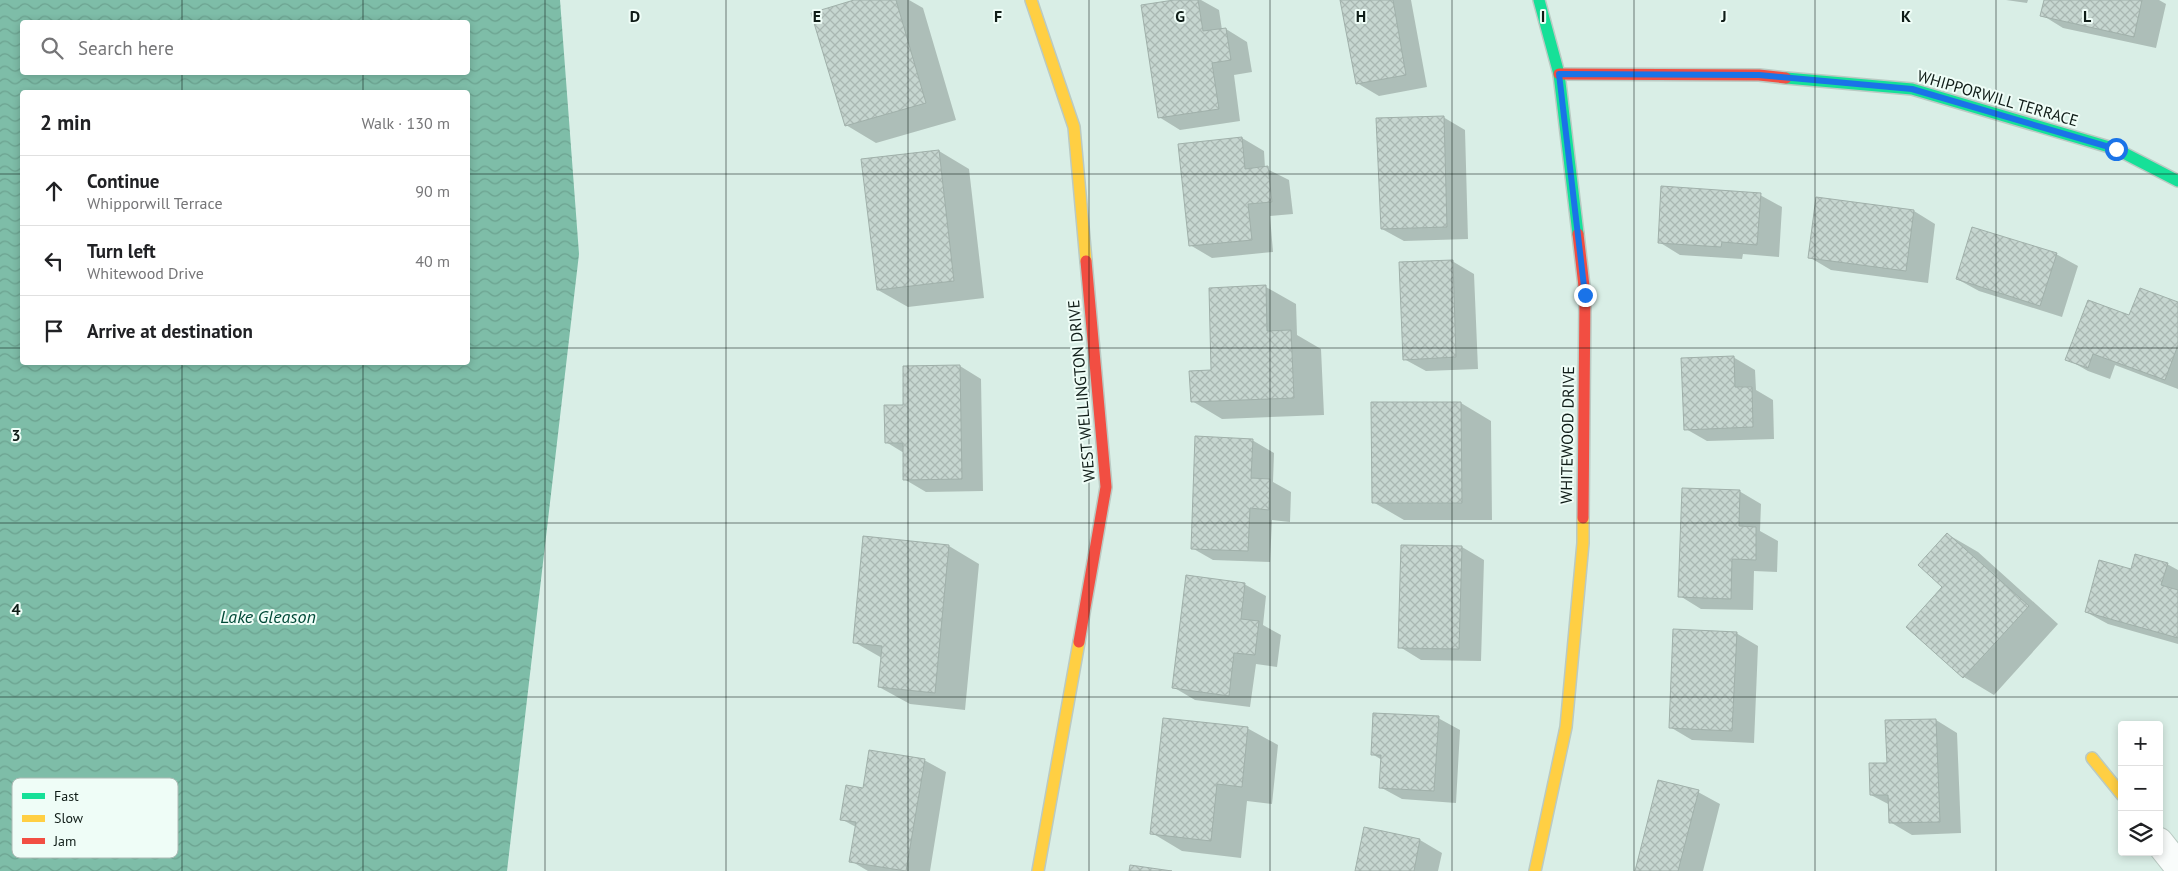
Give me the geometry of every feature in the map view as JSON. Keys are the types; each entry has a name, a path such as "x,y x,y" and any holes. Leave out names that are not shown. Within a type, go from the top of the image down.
{"street":[{"name":"WEST WELLINGTON DRIVE","path":"1031,0 1074,127 1106,487 1038,871"},
{"name":"WHITEWOOD DRIVE","path":"1534,871 1566,727 1582,543 1585,295 1559,74 1540,0"},
{"name":"WHIPPORWILL TERRACE","path":"1559,74 1759,75 1912,89 2116,149 2178,181"},
{"path":"2092,758 2118,790"},
{"path":"2163,847 2178,866"}],"water":[{"name":"Lake Gleason","path":"0,0 560,0 579,254 507,871 0,871"}],"building":[{"path":"854,0 896,0 926,103 845,126 811,13"},
{"path":"1174,0 1198,0 1203,31 1226,28 1231,60 1212,63 1219,109 1158,118 1141,5"},
{"path":"1340,0 1393,0 1406,75 1356,84"},
{"path":"2044,0 2142,0 2134,37 2040,16"},
{"path":"1444,116 1447,227 1381,229 1376,118"},
{"path":"1242,137 1245,169 1268,166 1272,202 1248,204 1252,240 1189,246 1178,144"},
{"path":"939,150 954,281 877,290 861,159"},
{"path":"1661,186 1761,193 1757,245 1722,242 1721,247 1658,243"},
{"path":"1816,197 1914,210 1906,271 1808,258"},
{"path":"1972,227 2057,253 2040,306 1956,279"},
{"path":"1453,260 1456,357 1403,360 1399,262"},
{"path":"1266,285 1267,331 1291,330 1294,398 1191,402 1189,371 1211,370 1209,288"},
{"path":"2140,288 2178,302 2178,345 2165,380 2093,354 2088,368 2065,360 2088,300 2129,315"},
{"path":"1734,356 1735,387 1752,387 1753,427 1684,430 1681,358"},
{"path":"960,365 962,479 903,480 903,443 885,443 884,405 903,405 903,366"},
{"path":"1371,402 1461,402 1462,503 1372,503"},
{"path":"1195,436 1253,439 1251,478 1270,479 1269,510 1250,508 1248,551 1191,549"},
{"path":"1682,488 1740,490 1739,526 1756,527 1756,560 1732,559 1731,599 1678,597"},
{"path":"1947,533 2029,606 1963,678 1906,627 1942,587 1918,565"},
{"path":"863,536 949,545 935,693 878,687 882,646 853,643"},
{"path":"1401,545 1462,546 1459,649 1398,648"},
{"path":"2135,554 2168,563 2161,585 2178,590 2178,638 2085,612 2099,560 2131,569"},
{"path":"1186,575 1245,583 1241,619 1259,621 1255,655 1234,653 1229,696 1172,688"},
{"path":"1673,629 1737,632 1732,731 1669,728"},
{"path":"1373,713 1439,716 1434,791 1379,788 1381,755 1371,755"},
{"path":"1163,718 1248,727 1242,787 1217,784 1211,841 1150,834"},
{"path":"1936,719 1940,822 1889,823 1888,795 1870,795 1869,763 1887,763 1885,720"},
{"path":"869,750 925,759 906,871 849,862 856,822 840,820 846,785 863,788"},
{"path":"1658,780 1699,790 1678,871 1635,871"},
{"path":"1364,827 1420,839 1414,871 1355,871"},
{"path":"1130,865 1172,871 1129,871"}],"traffic: fast":[{"path":"1539,0 1559,74 1578,234"},
{"path":"1786,78 1912,89 2116,149 2178,181"}],"traffic: slow":[{"path":"1031,0 1074,127 1086,261"},
{"path":"1535,871 1566,727 1583,543 1583,518"},
{"path":"1038,871 1079,642"},
{"path":"2092,758 2118,790"}],"traffic: jam":[{"path":"1559,74 1759,75 1786,78"},
{"path":"1578,234 1585,295 1583,518"},
{"path":"1079,642 1106,487 1086,261"}],"route":[{"path":"1585,295 1559,74 1759,75 1912,89 2116,149"}]}
